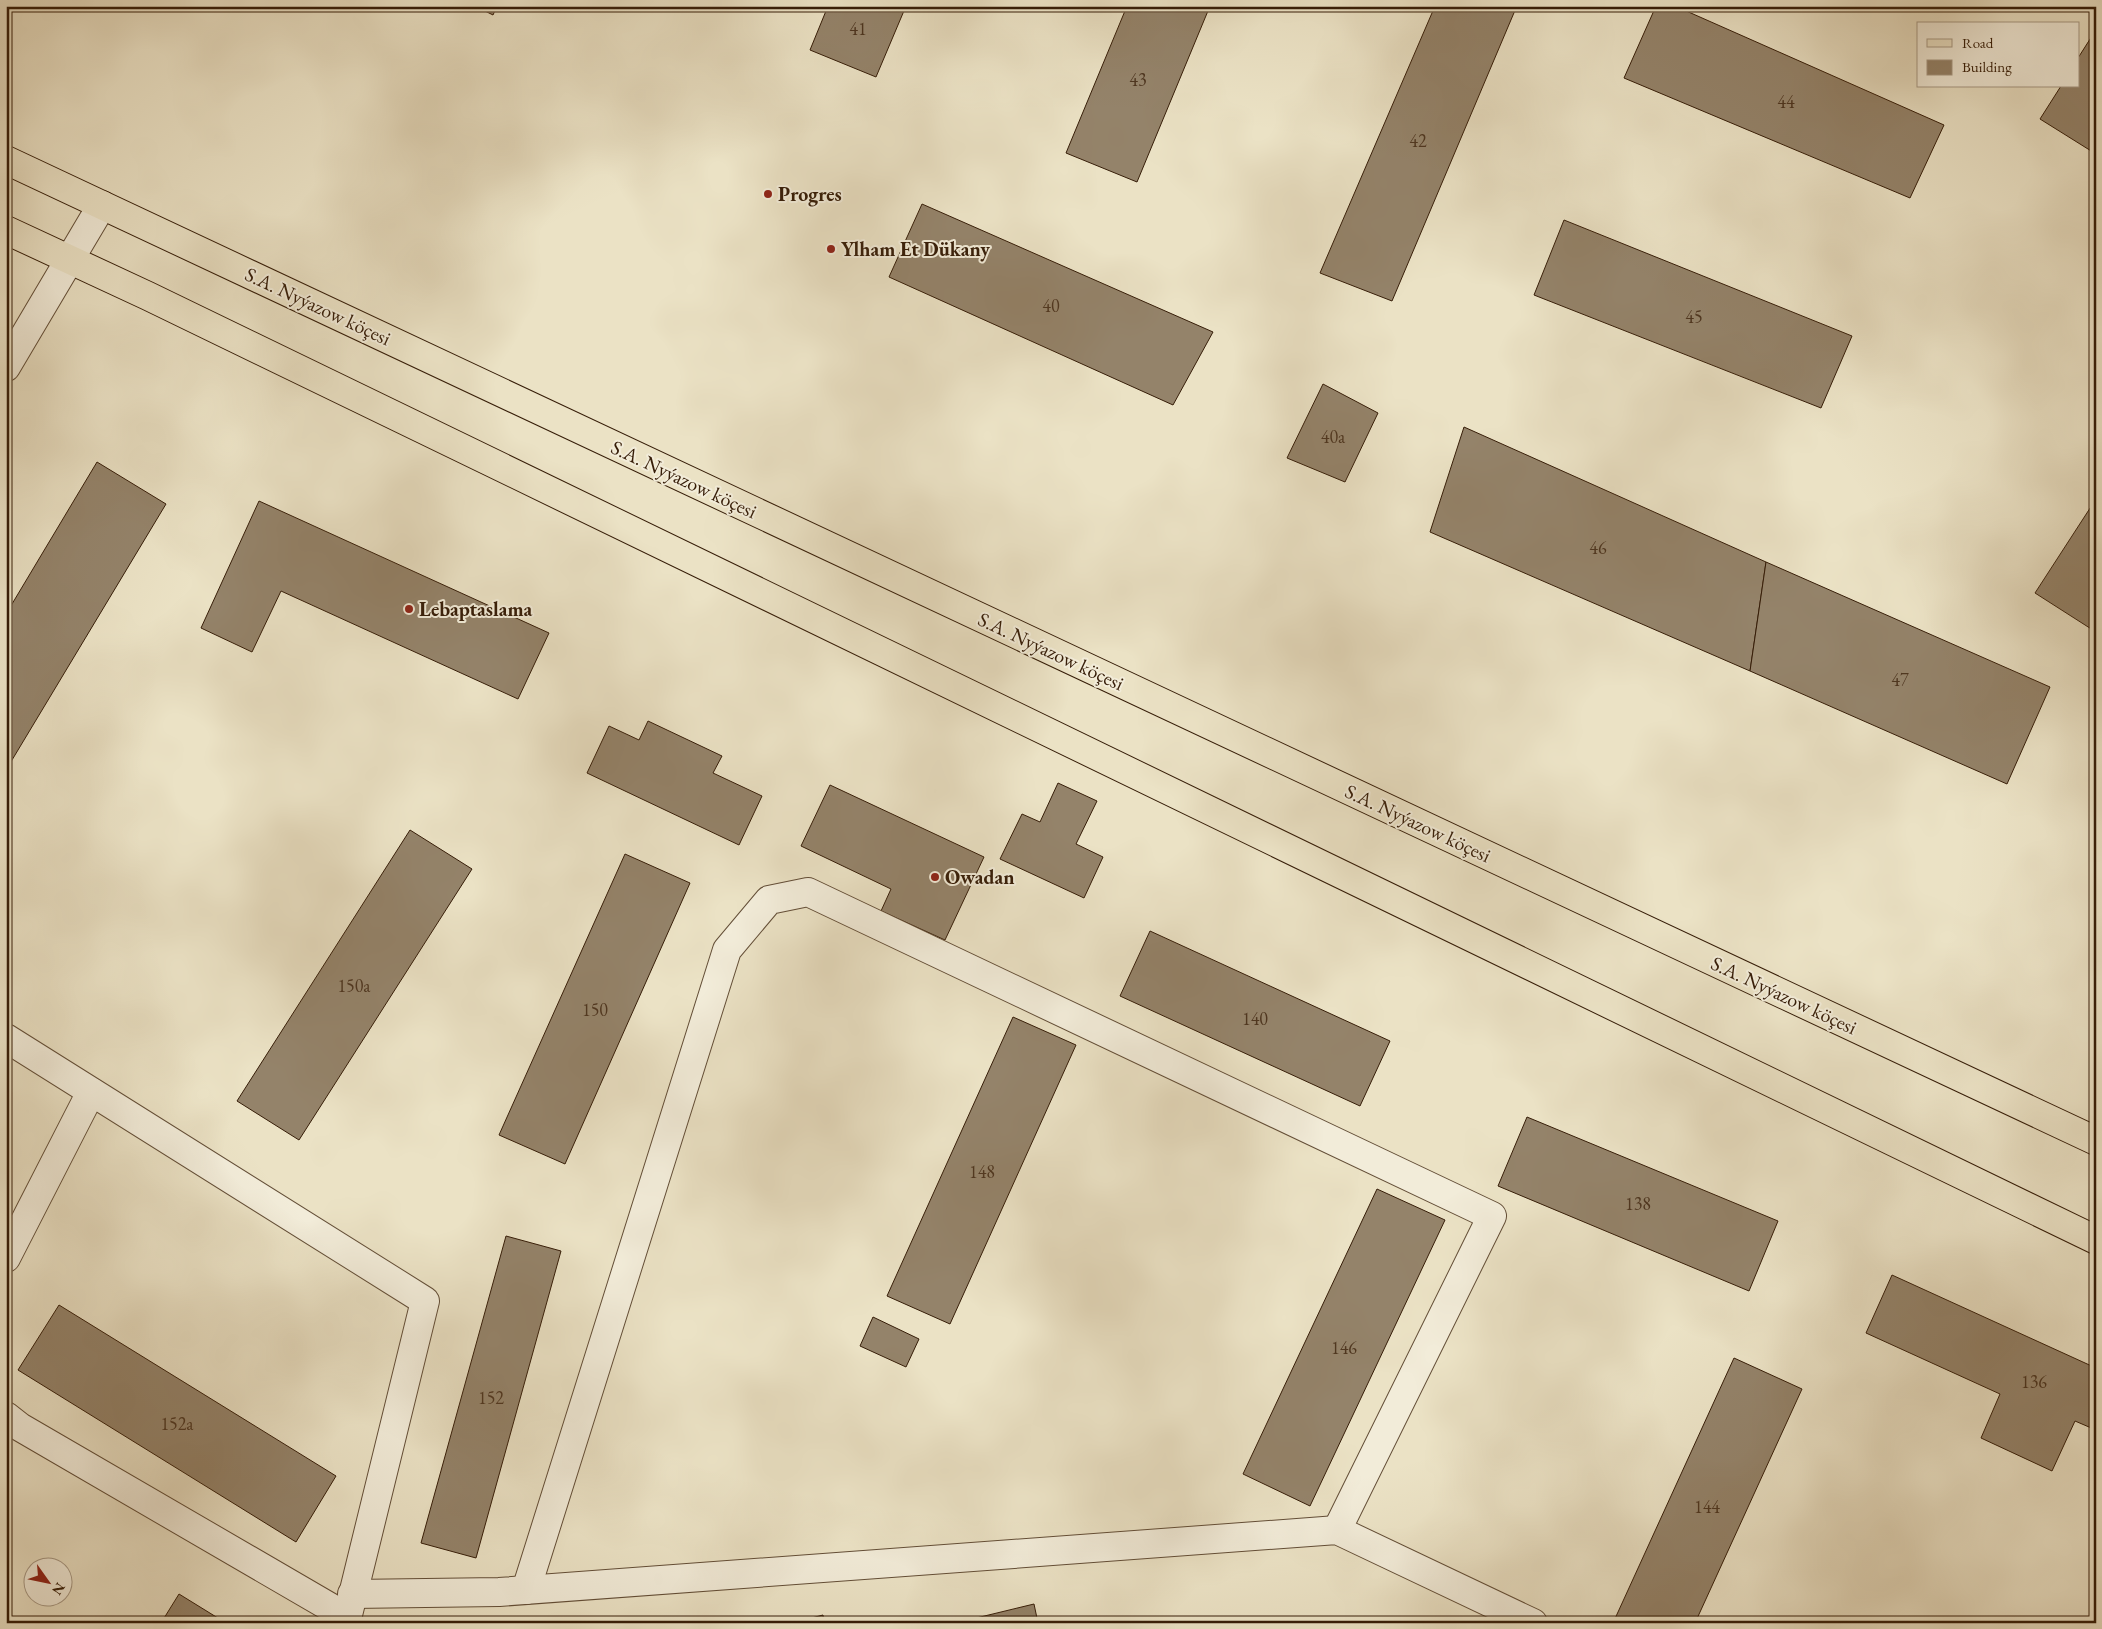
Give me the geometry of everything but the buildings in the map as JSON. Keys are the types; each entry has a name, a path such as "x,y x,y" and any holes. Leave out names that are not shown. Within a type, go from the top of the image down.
{"main road":[{"name":"S.A. Nyýazow köçesi","path":"6,160 2096,1141"},
{"path":"6,230 148,296 2096,1240"}],"street":[{"path":"6,367 102,205"},
{"path":"526,1590 727,950 770,900 808,892 1492,1216 1337,1530"},
{"path":"6,1038 425,1301 348,1611"},
{"path":"6,1258 91,1092"},
{"path":"6,1416 20,1427 348,1611 526,1590 1337,1530 1533,1623"}],"place":[{"name":"Progres","path":"768,194"},
{"name":"Ylham Et Dükany","path":"831,249"},
{"name":"Lebaptaslama","path":"409,609"},
{"name":"Owadan","path":"935,877"}]}
